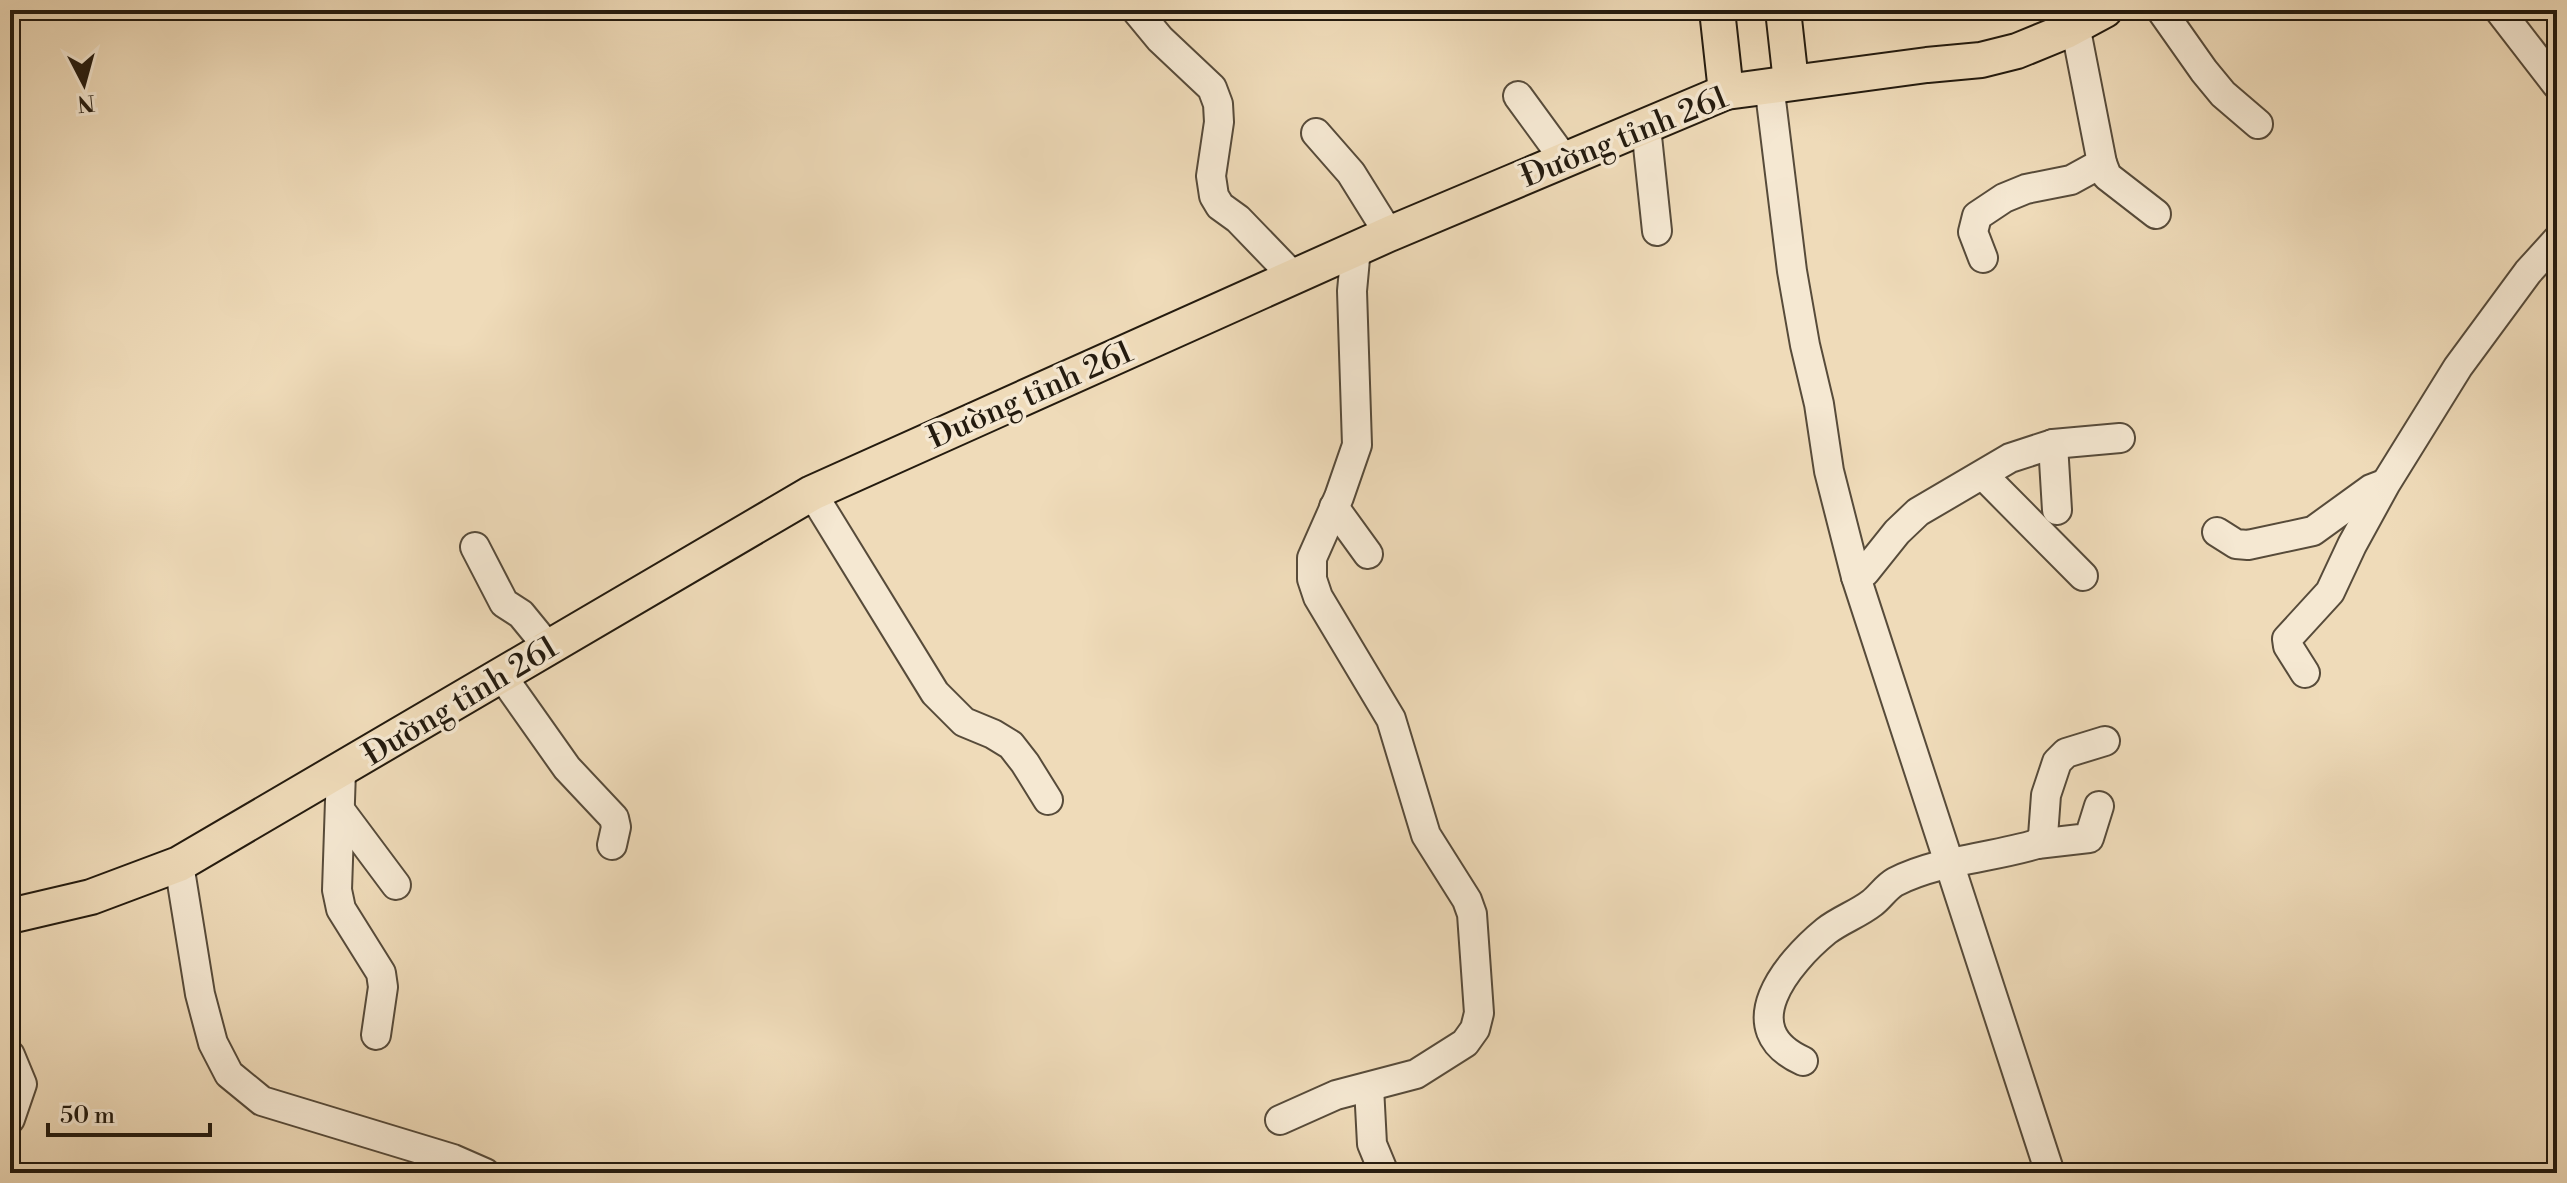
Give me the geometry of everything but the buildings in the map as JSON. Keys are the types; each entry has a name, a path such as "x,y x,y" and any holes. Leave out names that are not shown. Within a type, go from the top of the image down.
{"main road":[{"path":"1717,10 1726,92"},
{"path":"1780,83 1783,10"},
{"name":"Đường tỉnh 261","path":"10,916 91,897 179,864 812,493 1356,248 1726,92 1981,60 2017,51 2090,18"}],"street":[{"path":"1136,10 1160,39 1212,88 1218,104 1219,122 1211,176 1214,196 1220,206 1238,219 1293,276"},
{"path":"2161,10 2223,94 2258,124"},
{"path":"2499,10 2557,85"},
{"path":"2090,18 2102,163 2107,176 2156,214"},
{"path":"1780,83 1792,271 1829,471 1856,577 2050,1173"},
{"path":"1518,96 1564,159"},
{"path":"1646,127 1657,231"},
{"path":"1316,133 1351,173 1389,234"},
{"path":"1983,258 1973,232 1977,216 2004,198 2026,189 2071,180 2102,163"},
{"path":"2305,673 2287,639 2330,592 2386,483 2458,367 2528,272 2557,240"},
{"path":"1280,1120 1336,1095 1416,1074 1465,1043 1475,1029 1479,1013 1472,914 1467,900 1426,835 1391,719 1318,597 1312,579 1312,558 1357,445 1352,291 1356,248"},
{"path":"1856,577 1865,572 1897,532 1918,512 2010,458 2053,444 2120,438"},
{"path":"2053,444 2057,510"},
{"path":"1983,475 2083,576"},
{"path":"2217,532 2227,540 2248,545 2313,531 2371,489 2386,483"},
{"path":"812,493 935,693 964,722 1011,745 1048,800"},
{"path":"1334,507 1368,554"},
{"path":"475,547 504,603 521,614 548,647"},
{"path":"502,676 567,768 614,818 616,827 612,845"},
{"path":"2037,844 2043,836 2046,795 2057,762 2066,753 2105,741"},
{"path":"341,771 337,890 341,909 381,973 383,987 376,1035"},
{"path":"1803,1061 1785,1050 1773,1034 1769,1021 1771,1002 1784,974 1823,933 1846,916 1870,905 1894,883 1950,863 2037,844 2089,838 2099,806"},
{"path":"340,810 396,885"},
{"path":"179,864 200,994 213,1043 229,1074 262,1101 453,1159 485,1173"},
{"path":"10,1055 22,1084 10,1119"},
{"path":"1369,1087 1372,1144 1384,1173"}]}
